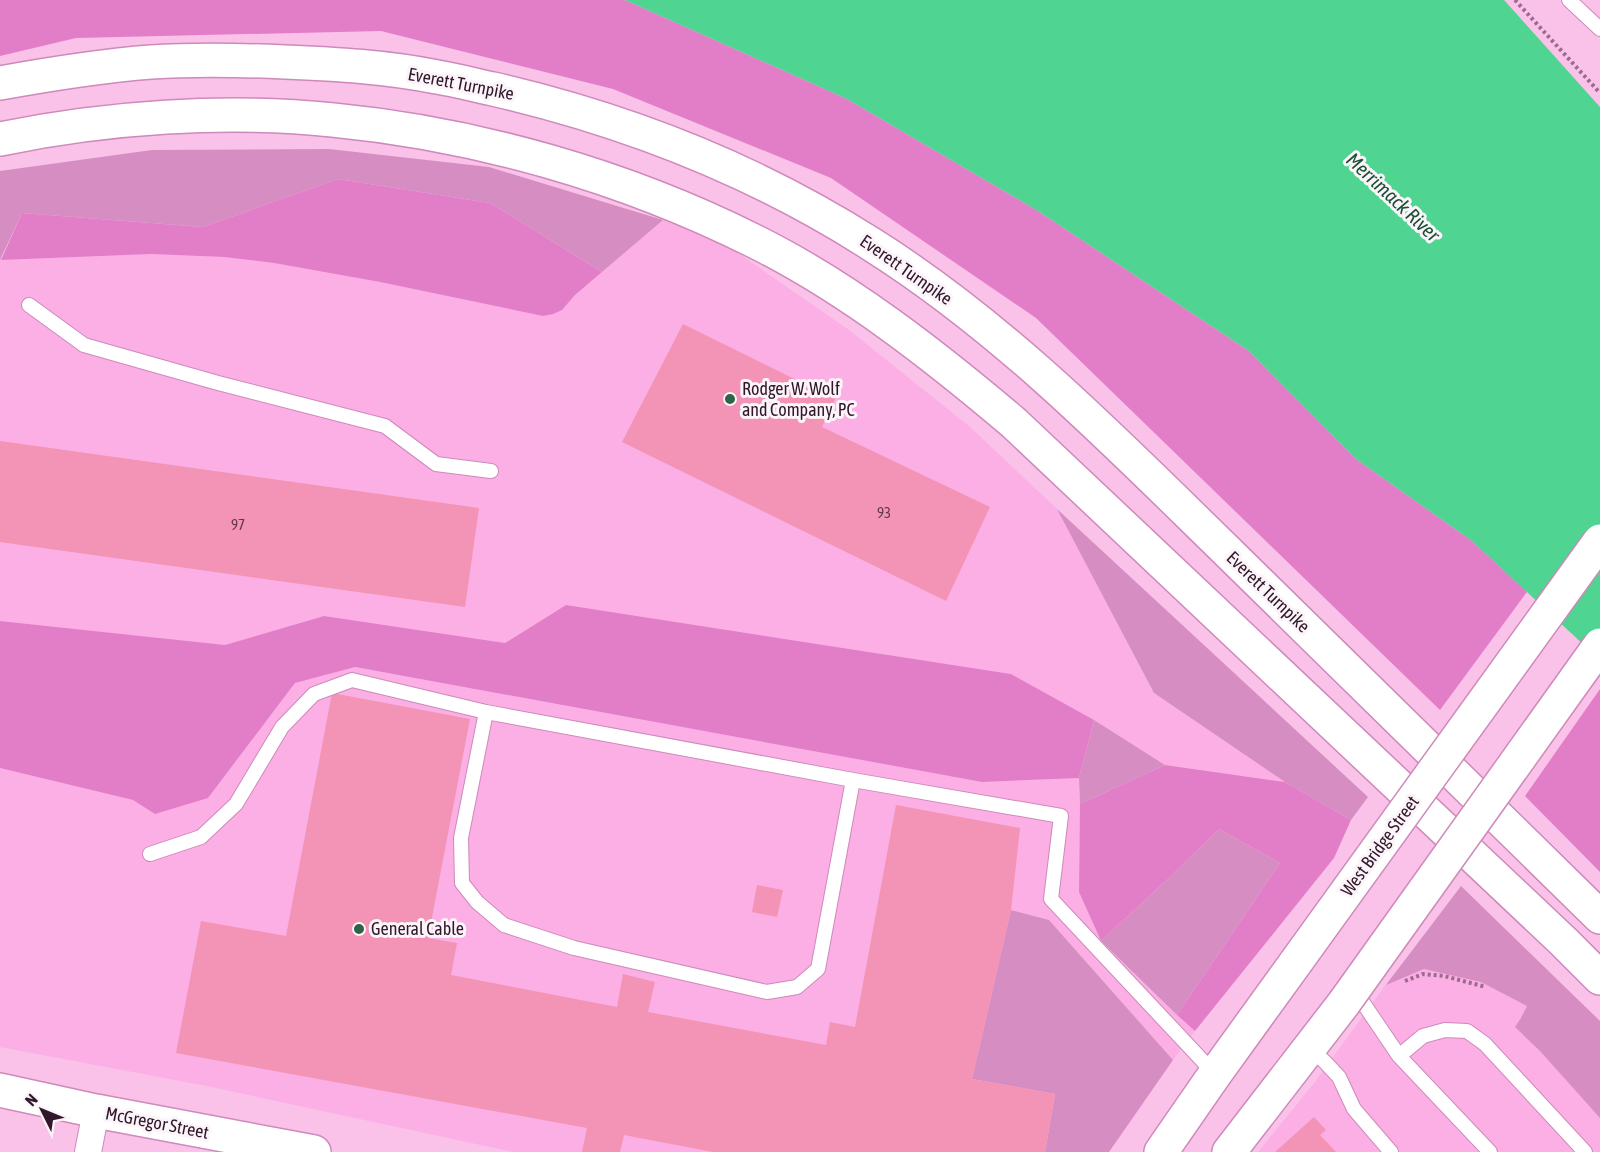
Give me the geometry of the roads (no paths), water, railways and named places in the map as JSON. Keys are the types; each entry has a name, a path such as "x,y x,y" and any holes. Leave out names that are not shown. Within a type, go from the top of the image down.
{"main road":[{"name":"Everett Turnpike","path":"0,83 60,72 155,62 249,60 342,64 436,76 527,97 618,123 706,157 792,197 873,245 950,299 1000,339 1094,421 1600,917"},
{"path":"0,139 80,126 205,116 322,119 395,128 488,146 579,171 640,191 699,215 755,242 810,272 864,307 965,382 1014,423 1600,978"},
{"name":"West Bridge Street","path":"1163,1147 1600,540"},
{"path":"1229,1152 1349,996 1600,645"},
{"name":"McGregor Street","path":"5,1095 314,1152"}],"street":[{"path":"88,1152 96,1111"}],"lane":[{"path":"1569,0 1600,29"},
{"path":"28,304 84,345 218,383 385,426 436,464 491,471"},
{"path":"150,854 201,837 236,804 282,727 314,694 352,680 486,712 1061,816 1051,898 1215,1074"},
{"path":"486,712 460,837 462,883 477,902 504,925 574,948 767,992 797,987 818,969 853,780"},
{"path":"1349,996 1399,1056 1490,1152"},
{"path":"1399,1056 1423,1036 1445,1030 1467,1032 1485,1044 1585,1152"},
{"path":"1310,1049 1339,1077 1354,1109 1391,1152"}],"water":[{"name":"Merrimack River","path":"625,0 1504,0 1600,107 1600,660 1472,541 1356,459 1249,351 1038,211 847,99"}],"place":[{"name":"Rodger W. Wolf and Company, PC","path":"730,399"},
{"name":"General Cable","path":"359,929"}]}
